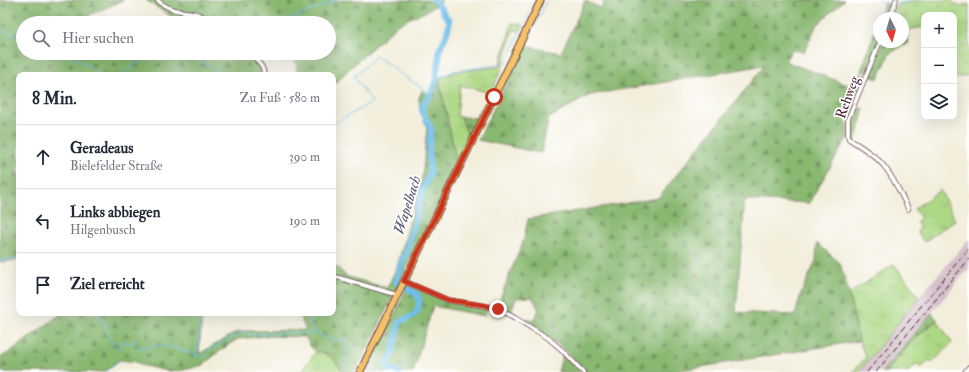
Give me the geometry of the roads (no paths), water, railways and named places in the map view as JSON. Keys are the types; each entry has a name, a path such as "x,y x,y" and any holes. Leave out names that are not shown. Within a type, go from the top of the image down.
{"main road":[{"path":"360,372 540,0"}],"street":[{"path":"157,0 163,5 176,10 204,16"},
{"name":"Rehweg","path":"878,48 848,119 848,139 885,167 897,186 908,209"},
{"path":"256,60 264,72"},
{"path":"336,277 399,293"},
{"path":"404,282 448,300 490,307 516,318 548,338 583,372"},
{"path":"964,372 969,367"}],"waterway":[{"path":"298,16 338,0"},
{"name":"Wapelbach","path":"399,372 389,369 387,364 393,353 399,323 416,313 419,300 411,290 396,282 396,278 399,273 402,259 406,255 424,186 430,175 429,151 431,129 422,111 423,105 432,91 436,80 439,50 446,36 449,25 449,20 434,0"},
{"path":"436,80 454,71 505,64 536,0"},
{"path":"525,45 547,0"},
{"path":"877,0 892,5"},
{"path":"897,4 915,0"},
{"path":"0,30 16,36"},
{"path":"336,122 372,102 354,77 376,56 430,94"},
{"path":"78,60 96,72"},
{"path":"126,72 136,64 145,60"},
{"path":"198,60 212,67 217,72"},
{"path":"0,261 16,258"},
{"path":"99,316 105,324 110,341 119,349 122,347 121,341 131,344 134,340 139,347 142,348 163,345 205,357 211,347 246,332 253,335 269,333 315,333"},
{"path":"197,354 201,316"},
{"path":"307,316 315,333 334,340 345,339 347,345 345,369 347,372"},
{"path":"105,372 119,361"},
{"path":"0,366 1,372"}],"railway":[{"path":"867,372 969,248"},
{"path":"876,372 969,259"}]}
